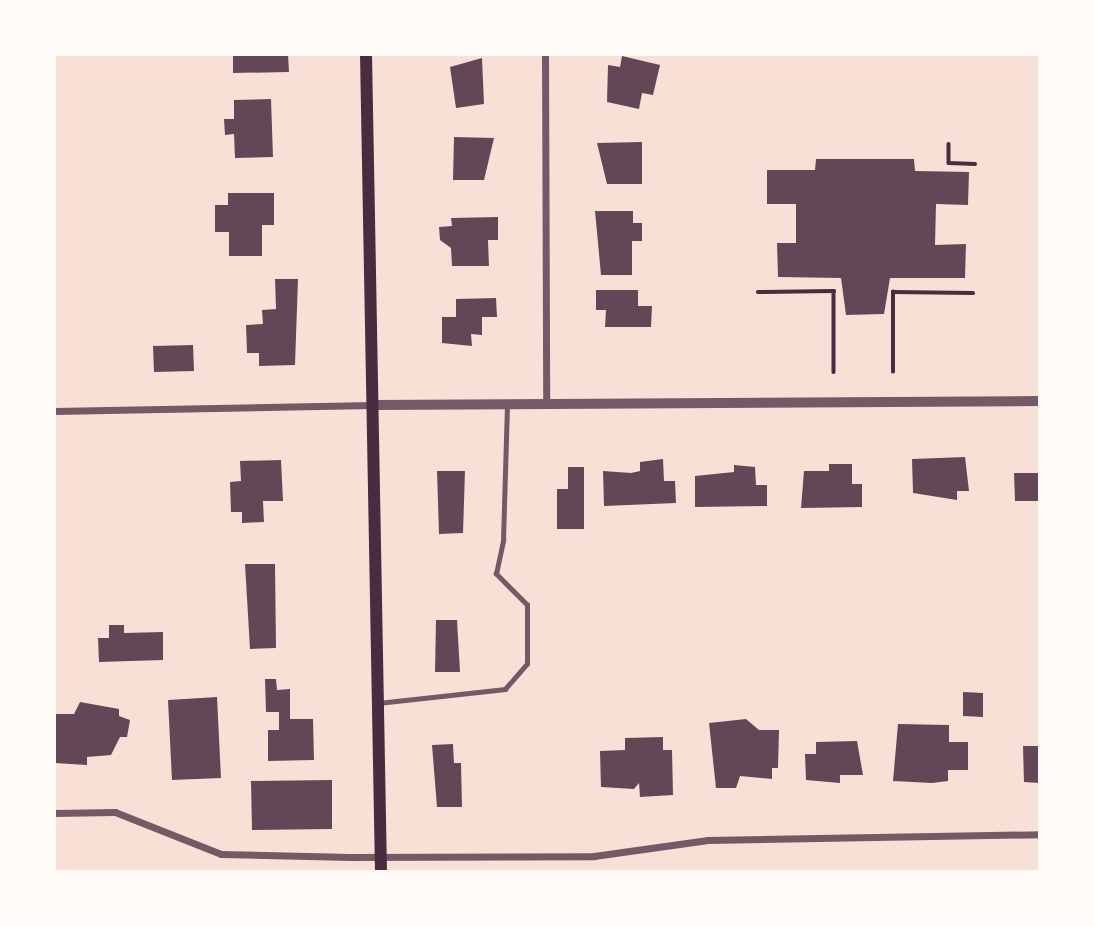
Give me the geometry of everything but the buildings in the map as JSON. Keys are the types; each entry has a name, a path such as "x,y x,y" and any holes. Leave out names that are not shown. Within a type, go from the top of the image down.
{"main road":[{"path":"366,54 381,872"}],"street":[{"path":"545,54 545,402"},
{"path":"54,411 507,402 1040,401"},
{"path":"54,813 115,812 221,854 380,858 594,856 708,840 1040,834"}],"lane":[{"path":"377,703 505,689 527,664 527,605 496,574 503,540 507,402"}],"path":[{"path":"949,144 949,163 975,164"},
{"path":"758,292 834,291 834,372"},
{"path":"894,372 892,292 973,293"}]}
